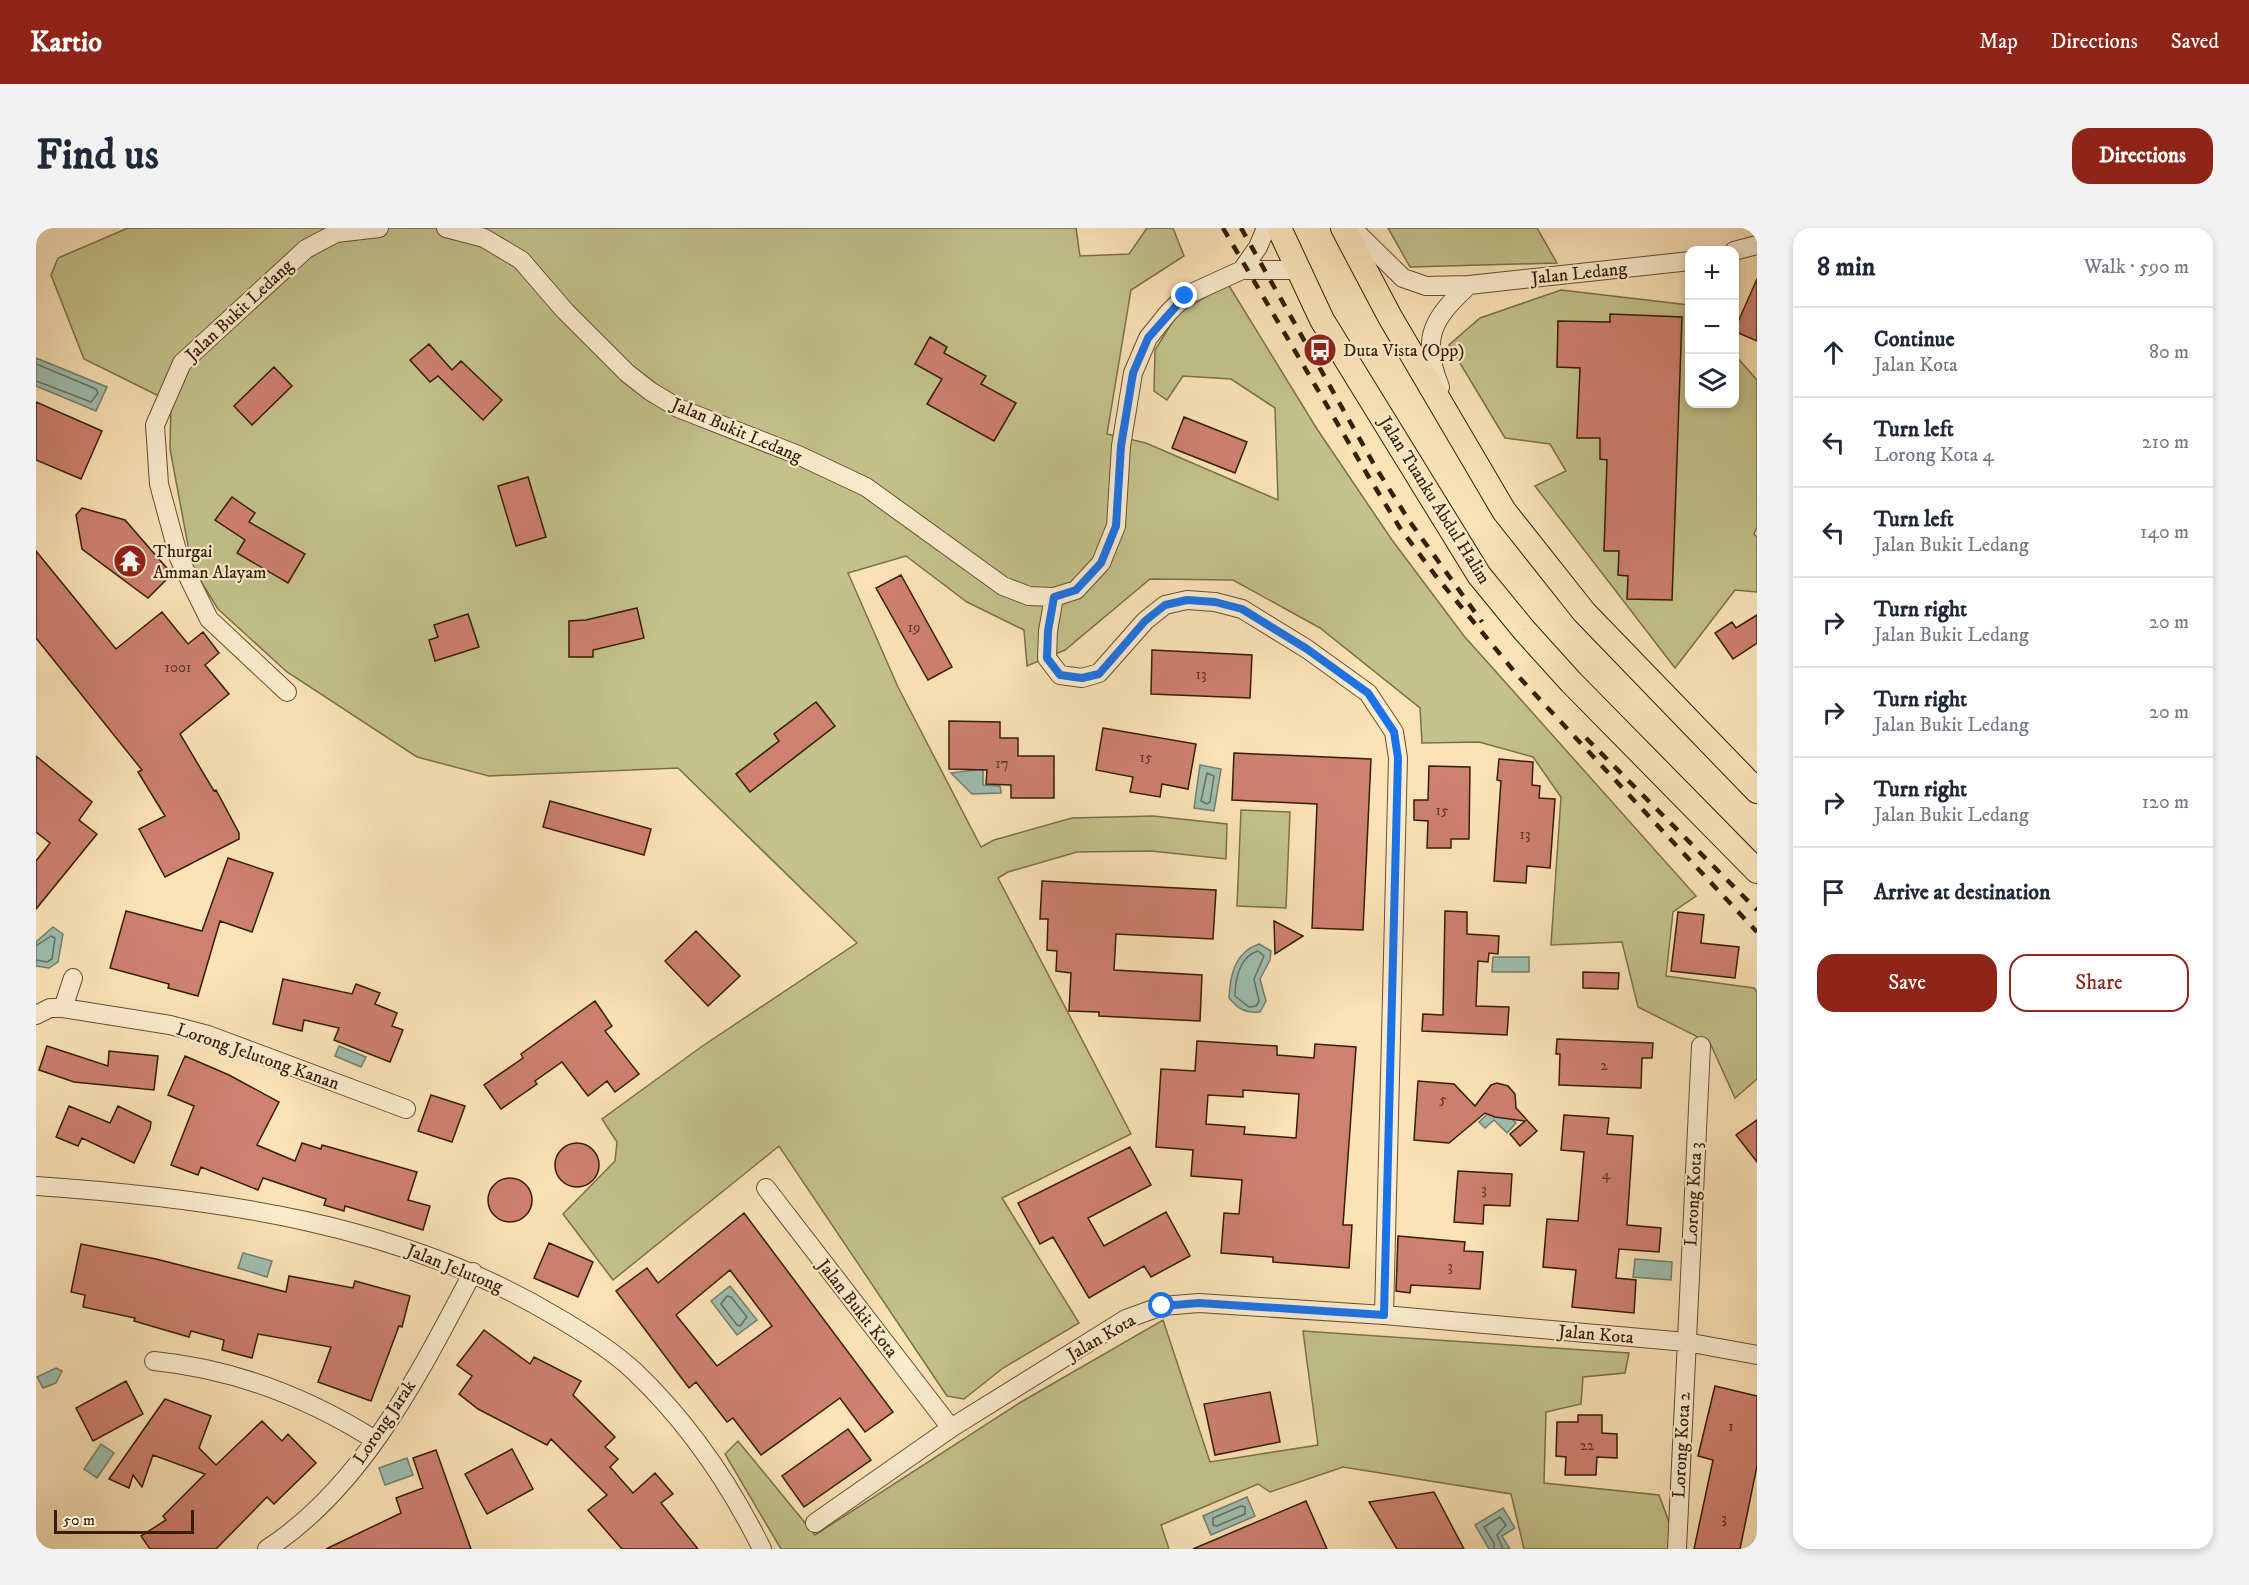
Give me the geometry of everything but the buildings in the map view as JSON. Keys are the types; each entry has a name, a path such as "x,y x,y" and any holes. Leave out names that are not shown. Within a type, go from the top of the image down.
{"main road":[{"name":"Jalan Tuanku Abdul Halim","path":"1279,228 1322,320 1479,575 1524,630 1571,681 1757,871"},
{"path":"1343,228 1390,317 1504,511 1584,612 1757,790"}],"street":[{"name":"Jalan Bukit Ledang","path":"287,692 209,619 204,609 179,558 162,495 155,424 182,363 306,249 336,233 379,228"},
{"name":"Jalan Bukit Ledang","path":"446,228 484,238 521,260 627,374 650,391 678,408 798,455 866,487 1003,586 1029,596 1054,597 1076,590 1101,563 1116,526 1121,446 1133,373 1148,338 1185,296 1242,270 1298,270"},
{"path":"1242,270 1258,247 1266,228"},
{"name":"Jalan Ledang","path":"1352,228 1403,278 1426,286 1469,285 1685,261"},
{"path":"1739,250 1757,245"},
{"path":"1461,439 1432,369 1431,338 1435,320 1443,308 1469,285"},
{"path":"1054,597 1048,631 1047,658 1060,675 1082,678 1099,674 1145,621 1165,605 1187,600 1215,602 1242,609 1307,649 1368,693 1394,732 1398,758 1384,1315"},
{"path":"63,1008 73,978"},
{"name":"Lorong Jelutong Kanan","path":"36,1015 50,1008 63,1008 170,1025 208,1035 406,1109"},
{"name":"Lorong Kota 3","path":"1686,1342 1701,1046"},
{"name":"Jalan Jelutong","path":"36,1186 133,1192 278,1216 388,1242 472,1272 517,1293 574,1327 632,1369 698,1440 736,1497 762,1549"},
{"name":"Jalan Bukit Kota","path":"766,1188 951,1428"},
{"name":"Lorong Jarak","path":"267,1549 298,1529 344,1482 375,1440 430,1352 472,1272"},
{"name":"Jalan Kota","path":"815,1523 951,1428 1126,1319 1162,1306 1199,1303 1384,1315 1686,1342 1757,1355"},
{"name":"Lorong Kota 2","path":"1677,1549 1686,1342"},
{"path":"154,1361 198,1366 270,1387 335,1416 375,1440"}],"shaded area":[{"path":"128,228 1076,228 1080,256 1129,254 1147,228 1173,228 1184,256 1131,290 1107,434 1146,443 1278,500 1275,408 1231,379 1183,376 1167,400 1154,391 1155,350 1178,313 1228,284 1317,429 1392,540 1464,636 1696,896 1673,912 1666,976 1754,988 1757,992 1757,1079 1735,1098 1710,1043 1638,1007 1622,942 1551,945 1561,797 1533,757 1479,742 1422,743 1420,708 1320,628 1233,580 1150,579 1065,650 1027,666 1024,630 967,602 906,556 848,573 898,687 981,847 994,840 1072,818 1153,816 1227,824 1226,859 1151,851 1077,852 1008,872 998,878 1131,1134 1002,1198 1079,1323 1003,1368 964,1399 947,1396 779,1146 613,1280 563,1214 615,1161 617,1142 602,1119 701,1047 857,943 678,768 489,776 417,757 287,672 218,609 192,567 170,449 171,402 84,359 51,275 58,258"},
{"path":"1388,228 1537,228 1557,263 1410,267"},
{"path":"1561,290 1685,305 1685,408 1739,408 1739,360 1757,380 1757,527 1754,534 1757,537 1757,592 1735,590 1675,668 1535,486 1566,471 1550,444 1505,438 1449,345 1480,318"},
{"path":"1241,810 1290,812 1286,908 1237,906"},
{"path":"1163,1320 1210,1462 1318,1445 1303,1331 1629,1353 1625,1373 1583,1377 1581,1404 1546,1412 1544,1483 1659,1495 1679,1549 1524,1549 1511,1494 1343,1467 1270,1492 1258,1484 1161,1525 1169,1549 781,1549 725,1454 738,1441 815,1535 1021,1402"}],"water":[{"path":"36,358 107,387 96,411 36,386"},
{"path":"1200,765 1221,769 1214,811 1194,808"},
{"path":"983,769 983,785 1000,786 1001,793 972,794 951,773"},
{"path":"53,927 63,934 58,962 49,968 36,966 36,942"},
{"path":"1259,944 1271,951 1270,960 1260,979 1266,1001 1260,1012 1250,1012 1242,1010 1232,1002 1229,998 1230,989 1235,965 1244,953"},
{"path":"1493,957 1529,957 1529,972 1492,972"},
{"path":"339,1046 366,1057 361,1067 335,1056"},
{"path":"1498,1104 1516,1123 1507,1133 1494,1120 1485,1128 1479,1122"},
{"path":"243,1253 272,1261 267,1277 238,1268"},
{"path":"1635,1259 1672,1262 1671,1280 1633,1277"},
{"path":"730,1286 757,1320 737,1335 711,1301"},
{"path":"56,1368 62,1371 56,1383 43,1388 37,1377"},
{"path":"101,1444 114,1453 97,1478 84,1469"},
{"path":"407,1458 413,1475 385,1485 379,1468"},
{"path":"1247,1497 1255,1516 1211,1535 1203,1516"},
{"path":"1503,1508 1515,1528 1502,1536 1510,1549 1489,1549 1475,1525"}],"railway":[{"path":"1223,228 1367,474 1400,528 1435,575 1518,676 1757,932"},
{"path":"1241,228 1376,468 1410,522 1482,622"},
{"path":"1586,738 1757,910"}],"place":[{"name":"Duta Vista (Opp)","path":"1320,350"},
{"name":"Thurgai Amman Alayam","path":"130,561"}],"route":[{"path":"1162,1306 1199,1303 1384,1315 1398,758 1394,732 1383,711 1368,693 1307,649 1242,609 1215,602 1187,600 1165,605 1145,621 1099,674 1082,678 1060,675 1047,658 1048,631 1054,597 1076,590 1101,563 1116,526 1121,446 1133,373 1148,338 1185,296"}]}
